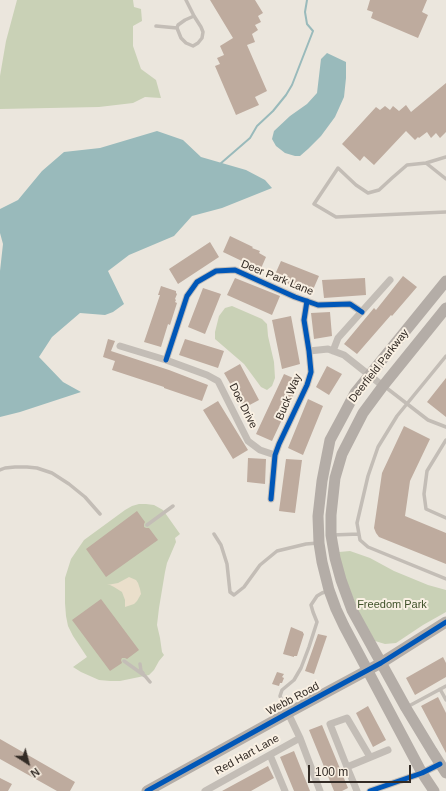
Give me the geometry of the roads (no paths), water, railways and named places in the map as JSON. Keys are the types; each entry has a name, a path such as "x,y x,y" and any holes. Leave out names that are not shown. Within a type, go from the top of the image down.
{"main road":[{"name":"Deerfield Parkway","path":"434,791 422,773 336,609 329,590 319,543 319,504 330,440 355,393 446,282"},
{"name":"Deerfield Parkway","path":"444,766 406,708 355,616 337,569 331,535 331,515 333,490 338,466 342,454 363,413 446,308"},
{"name":"Webb Road","path":"147,791 381,663 446,622"}],"street":[{"name":"Deer Park Lane","path":"166,360 187,296 196,282 216,271 234,270 318,305 350,304 362,312"},
{"path":"333,351 338,338 390,280"},
{"name":"Buck Way","path":"271,499 276,455 307,385 311,372 304,320 306,301"},
{"name":"Doe Drive","path":"120,346 166,360 207,375 218,382 248,440 260,450 276,455"},
{"path":"309,351 328,349 344,355 383,386"},
{"path":"288,713 300,738 320,791"},
{"path":"357,791 330,724 347,718 370,757"},
{"name":"Red Hart Lane","path":"205,791 300,738"},
{"path":"347,767 388,750"},
{"path":"270,755 283,790"},
{"path":"370,791 444,766"}],"lane":[{"path":"176,28 181,38 192,46 198,43 202,38 203,32 201,27 186,0"},
{"path":"156,26 176,28 185,20 194,16"},
{"path":"446,157 426,163 407,165 379,190 368,193 356,185 338,168 314,204 336,217 446,212"},
{"path":"426,163 446,179"},
{"path":"446,356 397,416 378,448 368,476 357,523 360,540 368,547 446,579"},
{"path":"383,386 428,420 446,427"},
{"path":"446,440 427,471 424,494 426,509 446,518"},
{"path":"0,470 5,468 27,467 38,468 52,473 70,484 86,497 100,514"},
{"path":"147,524 173,506"},
{"path":"214,534 221,545 227,564 230,592 234,595 244,587 260,565 277,552 306,544 319,543"},
{"path":"331,535 359,534"},
{"path":"288,713 280,696 282,690 294,680 301,668 309,647 317,622 311,605 317,596 329,590"},
{"path":"124,661 145,676"},
{"path":"140,664 141,671 150,682"},
{"path":"406,708 446,686"},
{"path":"440,689 446,700"}],"water":[{"path":"327,53 346,62 344,97 335,117 321,136 308,149 300,156 285,153 276,146 272,139 274,131 290,116 307,104 317,93 321,59"},
{"path":"157,131 183,140 201,157 246,170 265,180 272,188 222,208 192,216 174,236 129,255 108,271 124,304 113,312 105,315 80,313 52,337 39,357 63,382 81,392 0,417 0,271 3,244 0,233 0,209 18,200 42,171 64,152 100,148"}],"waterway":[{"path":"220,164 250,138 257,126 273,111 292,85 313,31 307,24 305,12 307,0"}],"park label":[{"name":"Freedom Park","path":"392,605"}]}
